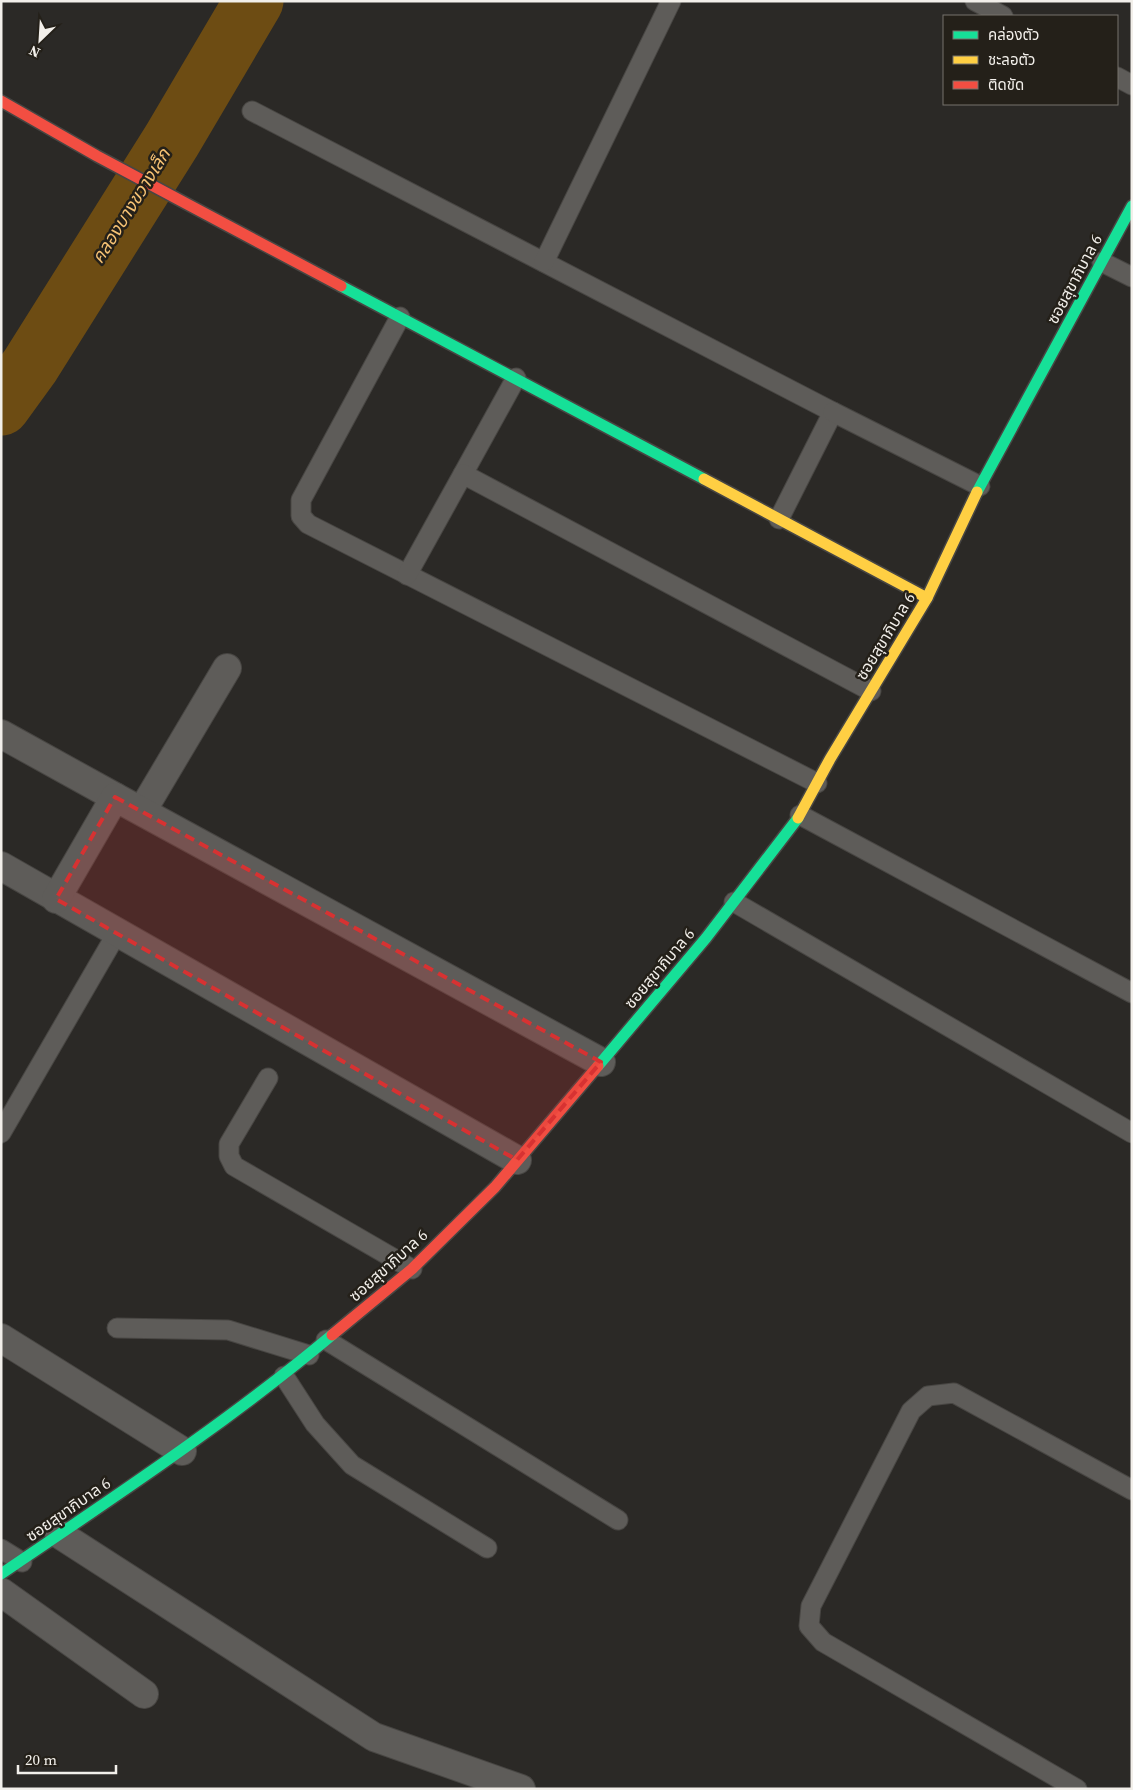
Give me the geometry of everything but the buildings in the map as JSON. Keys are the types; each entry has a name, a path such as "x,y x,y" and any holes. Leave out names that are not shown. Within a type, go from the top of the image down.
{"street":[{"path":"1,101 97,156 202,210 927,598"},
{"name":"ซอยสุขาภิบาล 6","path":"1,1574 22,1562 59,1534 182,1451 284,1376 412,1268 495,1187 734,902 800,815 927,598 980,486 1132,206"},
{"path":"142,811 226,668"},
{"path":"1,734 601,1062"},
{"path":"56,899 115,796"},
{"path":"1,866 517,1160"},
{"path":"1,1338 182,1451"},
{"path":"59,1534 374,1737 521,1789"},
{"path":"1,1592 144,1694"}],"lane":[{"path":"544,262 671,1"},
{"path":"974,1 1001,15"},
{"path":"1118,78 1132,85"},
{"path":"252,111 833,412 980,486"},
{"path":"1102,262 1132,277"},
{"path":"400,317 301,500 300,516 308,524 817,783"},
{"path":"407,575 516,378"},
{"path":"779,519 833,412"},
{"path":"463,474 871,691"},
{"path":"800,815 1132,993"},
{"path":"734,902 1132,1134"},
{"path":"1,1133 117,933"},
{"path":"268,1078 229,1144 229,1156 234,1166 412,1268"},
{"path":"117,1328 228,1330 309,1355"},
{"path":"326,1340 618,1520"},
{"path":"284,1376 315,1424 352,1465 487,1548"},
{"path":"1077,1789 823,1642 809,1626 812,1606 911,1412 928,1396 954,1393 1132,1490"},
{"path":"1,1549 22,1562"}],"highlighted area":[{"path":"115,797 601,1062 517,1160 56,899"}],"waterway":[{"name":"คลองบางขวางเล็ก","path":"1,406 30,366 172,140 254,1"}],"traffic: fast":[{"path":"977,492 1132,206"},
{"path":"341,286 704,479"},
{"path":"598,1066 706,938 798,818"},
{"path":"1,1574 211,1429 332,1335"}],"traffic: slow":[{"path":"704,479 927,598"},
{"path":"798,818 830,759 927,598 977,492"}],"traffic: jam":[{"path":"1,101 97,156 341,286"},
{"path":"332,1335 412,1269 495,1187 598,1066"}]}
